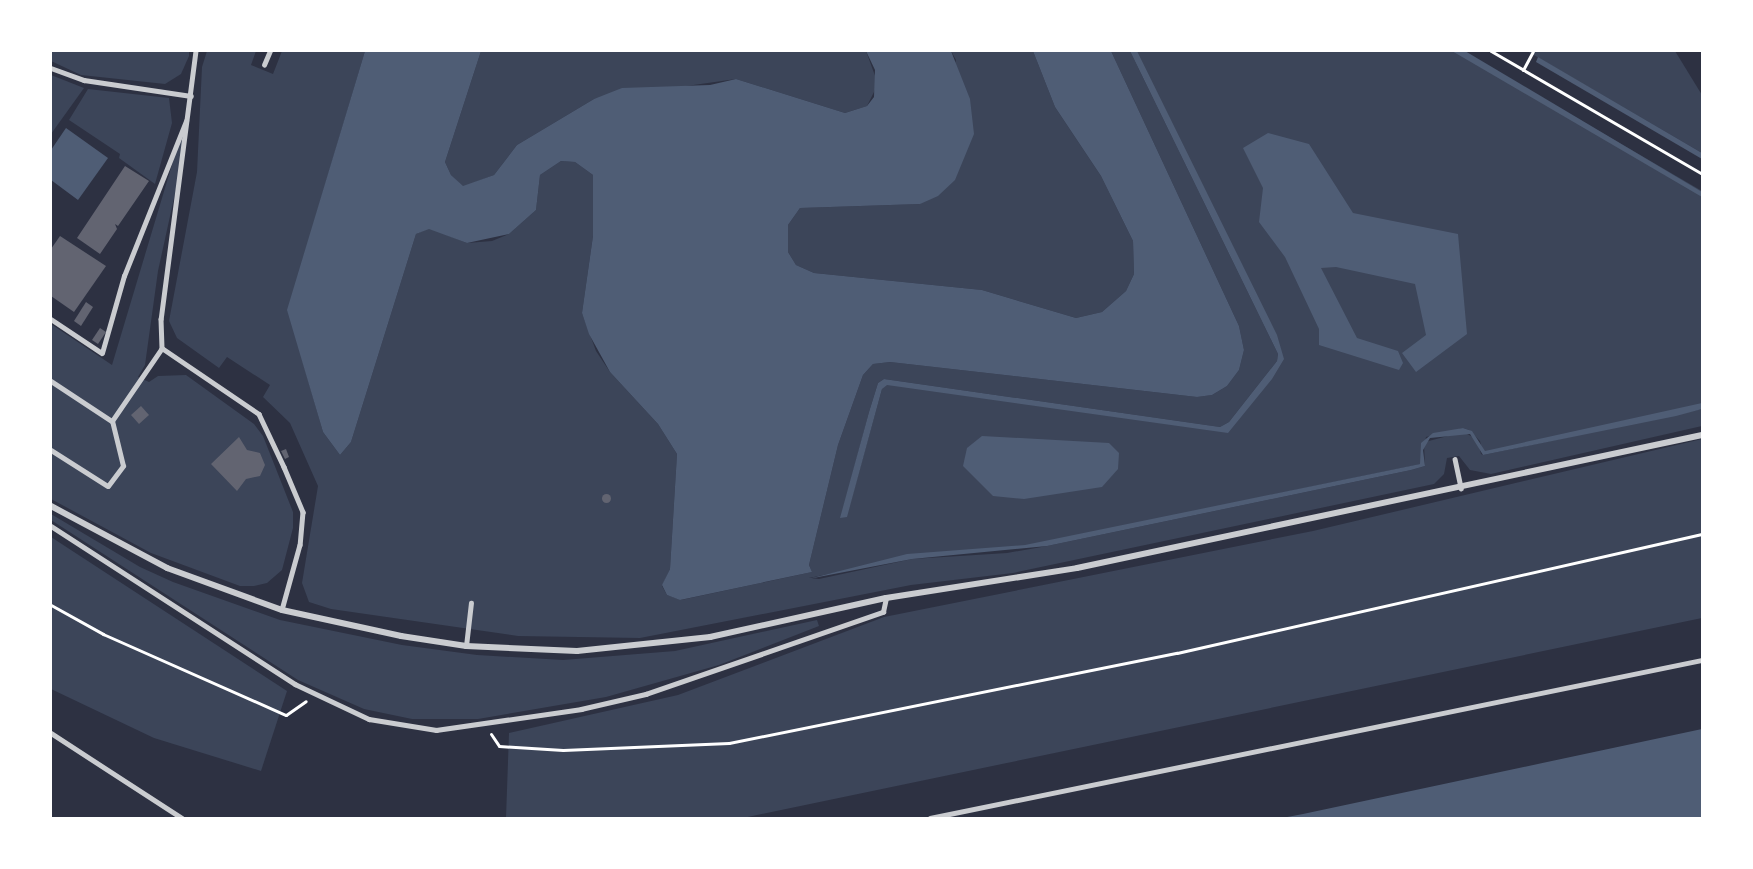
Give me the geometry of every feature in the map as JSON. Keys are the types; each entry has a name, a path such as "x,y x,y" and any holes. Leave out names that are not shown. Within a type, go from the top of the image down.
{"street":[{"path":"51,506 167,568 282,610 401,636 466,646 530,651 623,649 710,637 886,598 1065,571 1702,435"}],"lane":[{"path":"112,421 162,348 161,319 196,51"},
{"path":"264,65 270,51"},
{"path":"51,68 84,80 191,96"},
{"path":"51,319 102,354 124,276 175,142 189,116"},
{"path":"162,348 259,414 284,467 303,512 300,545 282,610"},
{"path":"51,381 112,421 123,466 108,486 51,450"},
{"path":"1455,459 1461,488"},
{"path":"51,526 224,641 315,694 369,719 435,730 485,725 581,709 676,684 884,612 886,598"},
{"path":"466,646 471,603"},
{"path":"930,818 1702,660"},
{"path":"51,733 182,818"}],"path":[{"path":"1491,51 1702,174"},
{"path":"1522,70 1533,51"},
{"path":"485,725 499,746 562,750 729,743 1177,653 1702,534"},
{"path":"51,605 103,634 286,715 315,694"},
{"path":"354,818 386,818"}],"shaded area":[{"path":"51,51 189,51 189,56 181,74 165,84 81,75 51,61"},
{"path":"207,51 256,51 251,65 273,74 282,51 365,51 288,310 323,432 340,455 351,442 416,234 429,228 467,243 492,241 509,234 536,210 540,175 561,161 575,162 593,175 593,236 582,313 596,351 610,372 658,424 677,454 670,569 662,586 667,595 681,600 812,572 809,565 838,445 863,375 873,364 890,362 1197,397 1212,395 1227,386 1239,370 1244,350 1239,326 1111,51 1130,51 1278,354 1277,361 1229,422 1220,427 884,379 878,383 869,412 841,518 850,504 884,382 1227,430 1283,358 1135,51 1462,51 1702,191 1702,408 1483,453 1480,441 1469,430 1463,428 1426,437 1425,442 1463,432 1477,439 1483,455 1702,409 1702,426 1491,474 1470,470 1459,456 1447,458 1444,474 1434,484 1013,573 911,585 640,638 518,636 331,609 309,602 302,583 318,486 290,423 263,397 270,385 227,357 219,368 177,338 169,321 197,172 202,67","holes":["1424,445 1425,466 1047,546 1007,553 912,559 819,579 809,578 915,556 1031,545 1421,464"]},
{"path":"365,51 481,51 445,162 451,175 463,186 494,175 517,145 594,99 622,88 710,85 736,79 845,113 867,106 874,97 875,70 866,51 951,51 970,99 974,134 955,180 938,196 920,204 800,208 788,225 788,252 796,265 814,273 982,290 1076,318 1102,312 1126,291 1134,274 1133,241 1101,176 1055,107 1033,51 1111,51 1239,326 1244,350 1239,370 1227,386 1212,395 1197,397 890,362 873,364 863,375 838,445 809,565 812,572 680,600 667,595 662,585 670,569 677,454 658,424 610,372 589,334 582,313 593,236 593,175 575,162 561,161 540,175 536,210 509,234 467,243 429,229 416,234 351,442 340,455 323,432 287,310"},
{"path":"481,51 866,51 878,84 867,106 845,113 736,79 594,99 517,145 494,175 463,187 451,175 445,162"},
{"path":"951,51 1033,51 1055,107 1101,176 1133,241 1134,274 1126,291 1102,312 1076,318 982,290 814,273 796,265 788,252 788,225 800,208 920,204 956,60"},
{"path":"1130,51 1137,51 1277,335 1284,359 1272,379 1228,433 887,385 882,389 847,517 840,518 878,383 884,379 1220,427 1229,422 1277,361 1278,354"},
{"path":"1452,51 1465,51 1702,192 1702,197"},
{"path":"1527,51 1675,51 1702,95 1702,153"},
{"path":"1538,57 1702,153 1702,159 1536,62"},
{"path":"51,75 84,88 51,134"},
{"path":"88,89 169,98 172,123 155,184 119,158 120,154 69,120"},
{"path":"66,128 108,158 78,200 51,180 51,150"},
{"path":"1268,133 1309,144 1353,213 1458,234 1467,334 1416,372 1402,353 1426,335 1415,284 1336,267 1321,268 1357,338 1398,351 1403,363 1399,370 1319,345 1319,329 1285,257 1259,222 1263,188 1243,148"},
{"path":"180,138 185,148 158,271 145,365 138,377 149,382 158,376 186,375 254,424 263,436 293,512 293,528 282,570 267,583 254,586 240,586 151,553 51,499 51,324 112,365"},
{"path":"1702,403 1702,409 1676,416 1483,455 1470,434 1430,438 1423,450 1425,466 1411,470 1047,546 912,559 808,579 907,554 1025,545 1420,464 1421,443 1433,433 1463,428 1472,431 1485,451"},
{"path":"982,436 1109,443 1119,453 1118,469 1102,487 1024,499 993,496 963,466 967,448"},
{"path":"1702,439 1702,618 743,818 506,818 509,733 678,695 884,617 1313,531"},
{"path":"51,514 140,567 173,582 280,620 402,645 477,655 563,660 675,651 817,620 819,626 719,665 606,697 478,719 412,719 364,709 298,680 51,520"},
{"path":"51,537 287,691 261,771 154,738 51,689"},
{"path":"1702,729 1702,818 1282,818 1303,814"}],"building":[{"path":"125,166 149,181 118,226 115,224 117,229 100,254 77,238"},
{"path":"60,236 106,266 74,312 51,296 51,249"},
{"path":"86,302 93,307 81,326 74,321"},
{"path":"100,328 106,332 98,344 92,340"},
{"path":"141,406 149,415 139,424 131,415"},
{"path":"239,437 247,450 260,453 265,465 260,476 246,479 237,491 211,464"},
{"path":"286,449 289,457 285,459 281,451"},
{"path":"606,493 611,498 606,503 601,498"}]}
